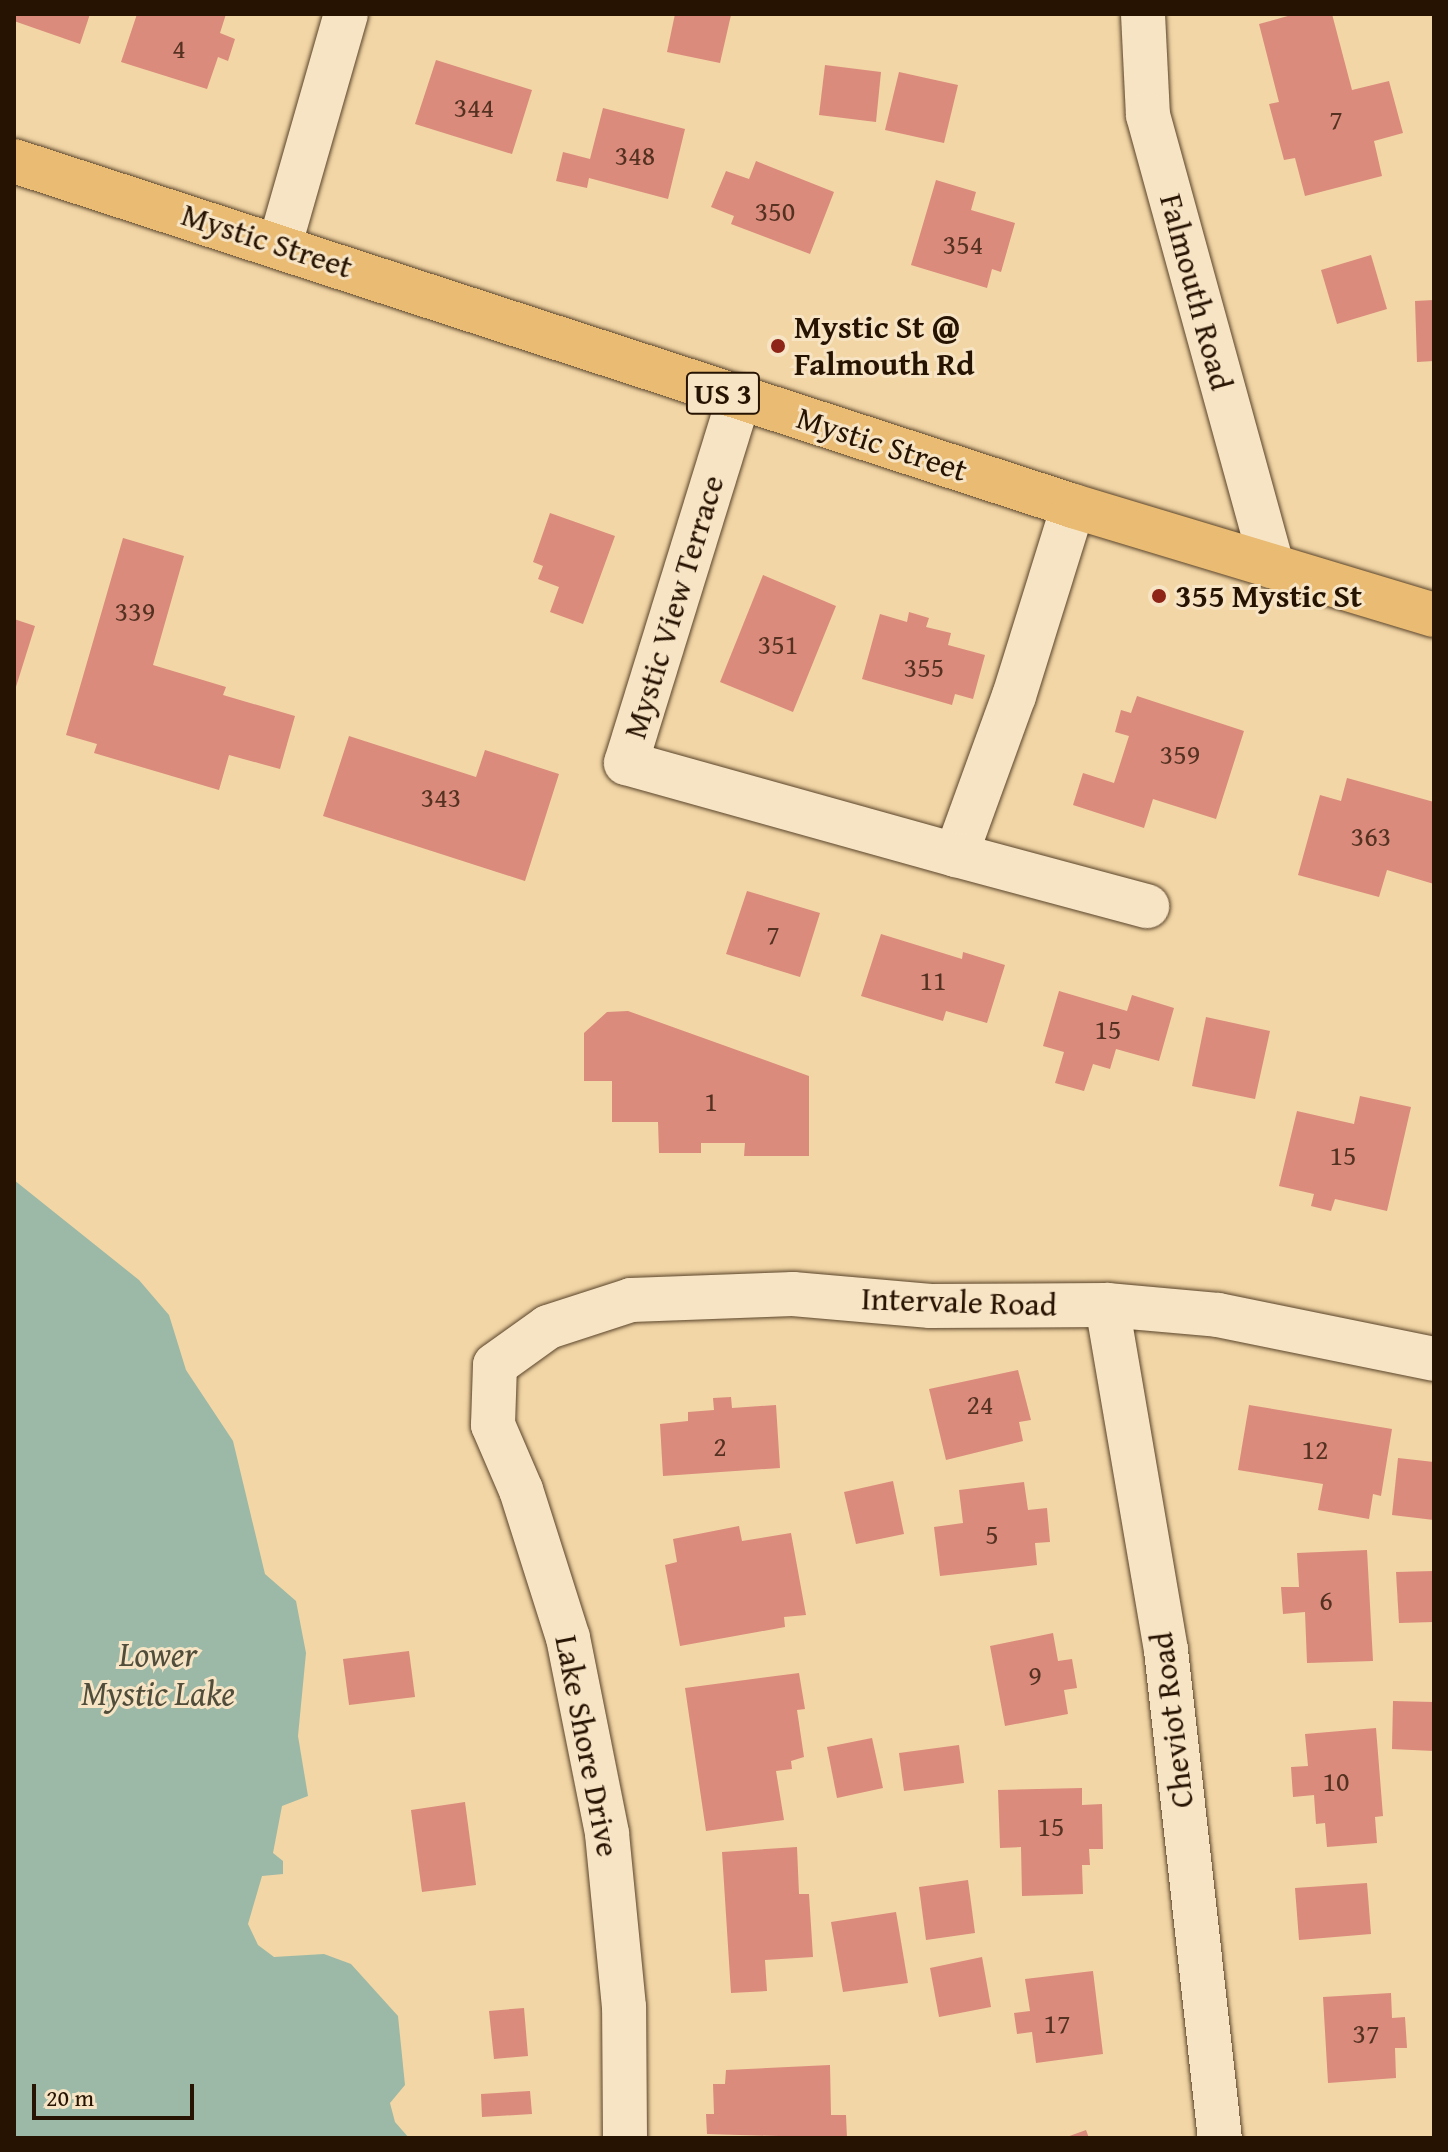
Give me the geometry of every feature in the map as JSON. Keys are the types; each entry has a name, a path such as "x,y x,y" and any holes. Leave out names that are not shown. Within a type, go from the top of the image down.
{"highway":[{"name":"Mystic Street","path":"14,161 280,244 1073,506 1434,615"}],"street":[{"path":"280,244 346,14"},
{"name":"Falmouth Road","path":"1143,14 1148,115 1272,566"},
{"name":"Mystic View Terrace","path":"739,398 626,763 1147,906"},
{"path":"956,855 1014,696 1073,506"},
{"name":"Intervale Road","path":"495,1365 548,1327 631,1300 793,1294 930,1306 1107,1305 1218,1315 1434,1359"},
{"name":"Cheviot Road","path":"1107,1305 1166,1650 1220,2138"},
{"name":"Lake Shore Drive","path":"495,1365 493,1425 521,1490 568,1638 607,1833 624,2007 625,2138"}],"water":[{"name":"Lower Mystic Lake","path":"14,1180 139,1280 169,1315 186,1370 233,1441 265,1574 296,1601 306,1653 298,1736 308,1796 282,1806 273,1853 283,1861 283,1874 262,1876 248,1924 258,1945 274,1957 324,1954 351,1964 398,2016 405,2085 390,2103 395,2122 409,2138 14,2138"}],"building":[{"path":"14,14 90,14 80,44 14,21"},
{"path":"137,14 226,14 220,33 235,39 228,61 218,57 207,89 121,62"},
{"path":"675,14 731,15 720,63 667,52"},
{"path":"1295,14 1332,14 1352,90 1389,81 1403,133 1374,141 1382,176 1305,196 1295,158 1284,160 1269,104 1279,102 1259,24"},
{"path":"436,60 532,90 512,154 415,124"},
{"path":"825,65 881,72 876,122 819,115"},
{"path":"899,72 958,85 944,143 885,130"},
{"path":"603,108 685,129 668,199 589,178 587,188 556,181 563,152 590,159"},
{"path":"756,161 834,192 810,254 731,224 734,216 711,207 726,171 749,179"},
{"path":"936,180 976,192 971,210 1015,223 1001,272 992,269 987,288 911,265"},
{"path":"1371,255 1387,309 1337,324 1321,270"},
{"path":"1434,300 1434,361 1417,362 1415,301"},
{"path":"550,513 615,536 583,624 550,612 559,587 538,579 543,566 533,562"},
{"path":"123,538 184,556 153,665 226,687 223,695 295,716 280,769 229,755 219,790 94,753 97,744 66,735"},
{"path":"763,575 836,606 793,712 720,682"},
{"path":"909,612 929,618 926,627 951,633 948,645 985,655 973,699 955,694 952,705 862,679 880,614 907,622"},
{"path":"14,619 35,626 15,690 14,690"},
{"path":"1137,696 1244,731 1216,819 1153,799 1144,828 1073,805 1083,773 1114,783 1129,736 1115,732 1121,710 1131,713"},
{"path":"349,736 476,777 485,750 559,774 525,881 323,816"},
{"path":"1347,778 1434,802 1434,884 1387,870 1379,897 1298,875 1320,795 1341,801"},
{"path":"747,891 820,913 800,977 726,954"},
{"path":"881,934 962,959 963,952 1005,965 987,1023 946,1011 943,1021 861,996"},
{"path":"1059,991 1127,1011 1132,995 1174,1008 1159,1061 1116,1049 1110,1069 1093,1064 1084,1091 1055,1083 1064,1052 1043,1046"},
{"path":"628,1011 809,1076 809,1156 744,1156 745,1143 701,1143 701,1153 659,1153 658,1122 612,1122 612,1081 584,1081 584,1033 607,1012"},
{"path":"1206,1017 1270,1031 1255,1099 1192,1086"},
{"path":"1360,1096 1411,1107 1387,1211 1335,1199 1331,1211 1311,1206 1314,1194 1279,1186 1297,1111 1354,1124"},
{"path":"1018,1370 1031,1420 1019,1422 1023,1441 946,1460 929,1389"},
{"path":"731,1397 732,1408 776,1405 780,1468 663,1476 660,1424 688,1421 688,1412 714,1410 713,1398"},
{"path":"1249,1405 1392,1429 1381,1496 1373,1494 1369,1519 1318,1510 1323,1484 1238,1470"},
{"path":"1398,1458 1434,1462 1434,1520 1392,1515"},
{"path":"893,1481 904,1534 856,1544 844,1492"},
{"path":"1024,1482 1028,1510 1047,1508 1050,1542 1035,1543 1037,1565 940,1576 934,1527 963,1523 959,1490"},
{"path":"739,1526 742,1541 791,1533 806,1615 784,1617 785,1627 680,1646 665,1565 677,1562 673,1539"},
{"path":"1367,1550 1373,1661 1307,1663 1305,1612 1283,1614 1281,1587 1299,1587 1297,1553"},
{"path":"1434,1571 1434,1622 1399,1623 1396,1572"},
{"path":"1053,1633 1058,1661 1072,1659 1077,1688 1064,1690 1068,1714 1005,1726 990,1646"},
{"path":"409,1651 415,1697 349,1705 343,1659"},
{"path":"799,1673 805,1709 797,1710 804,1757 791,1761 792,1769 776,1771 784,1820 706,1831 685,1688"},
{"path":"1393,1701 1434,1702 1434,1751 1392,1749"},
{"path":"1376,1728 1383,1816 1375,1817 1377,1843 1327,1847 1325,1823 1316,1824 1314,1795 1293,1797 1291,1767 1308,1766 1305,1734"},
{"path":"872,1738 883,1788 837,1798 827,1747"},
{"path":"959,1745 964,1783 904,1791 899,1753"},
{"path":"1082,1788 1082,1805 1102,1804 1103,1849 1089,1849 1090,1865 1082,1865 1083,1894 1022,1896 1021,1847 1000,1848 998,1790"},
{"path":"465,1802 476,1885 422,1892 411,1810"},
{"path":"797,1847 799,1894 809,1894 813,1957 765,1960 767,1991 731,1993 722,1852"},
{"path":"968,1880 975,1933 926,1940 919,1887"},
{"path":"1367,1883 1371,1934 1299,1940 1295,1888"},
{"path":"896,1912 908,1983 843,1992 831,1922"},
{"path":"982,1957 991,2007 939,2017 930,1968"},
{"path":"1093,1971 1103,2054 1036,2063 1032,2032 1017,2034 1014,2013 1030,2011 1025,1979"},
{"path":"1391,1993 1392,2018 1405,2017 1407,2048 1395,2048 1396,2078 1328,2083 1323,1997"},
{"path":"524,2008 528,2056 494,2059 489,2011"},
{"path":"830,2065 831,2115 846,2115 847,2138 707,2134 706,2114 714,2114 713,2084 725,2084 726,2070"},
{"path":"530,2091 532,2114 482,2117 481,2094"},
{"path":"1086,2130 1089,2138 1064,2138"}],"place":[{"name":"Mystic St @ Falmouth Rd","path":"778,346"},
{"name":"355 Mystic St","path":"1159,596"}]}
